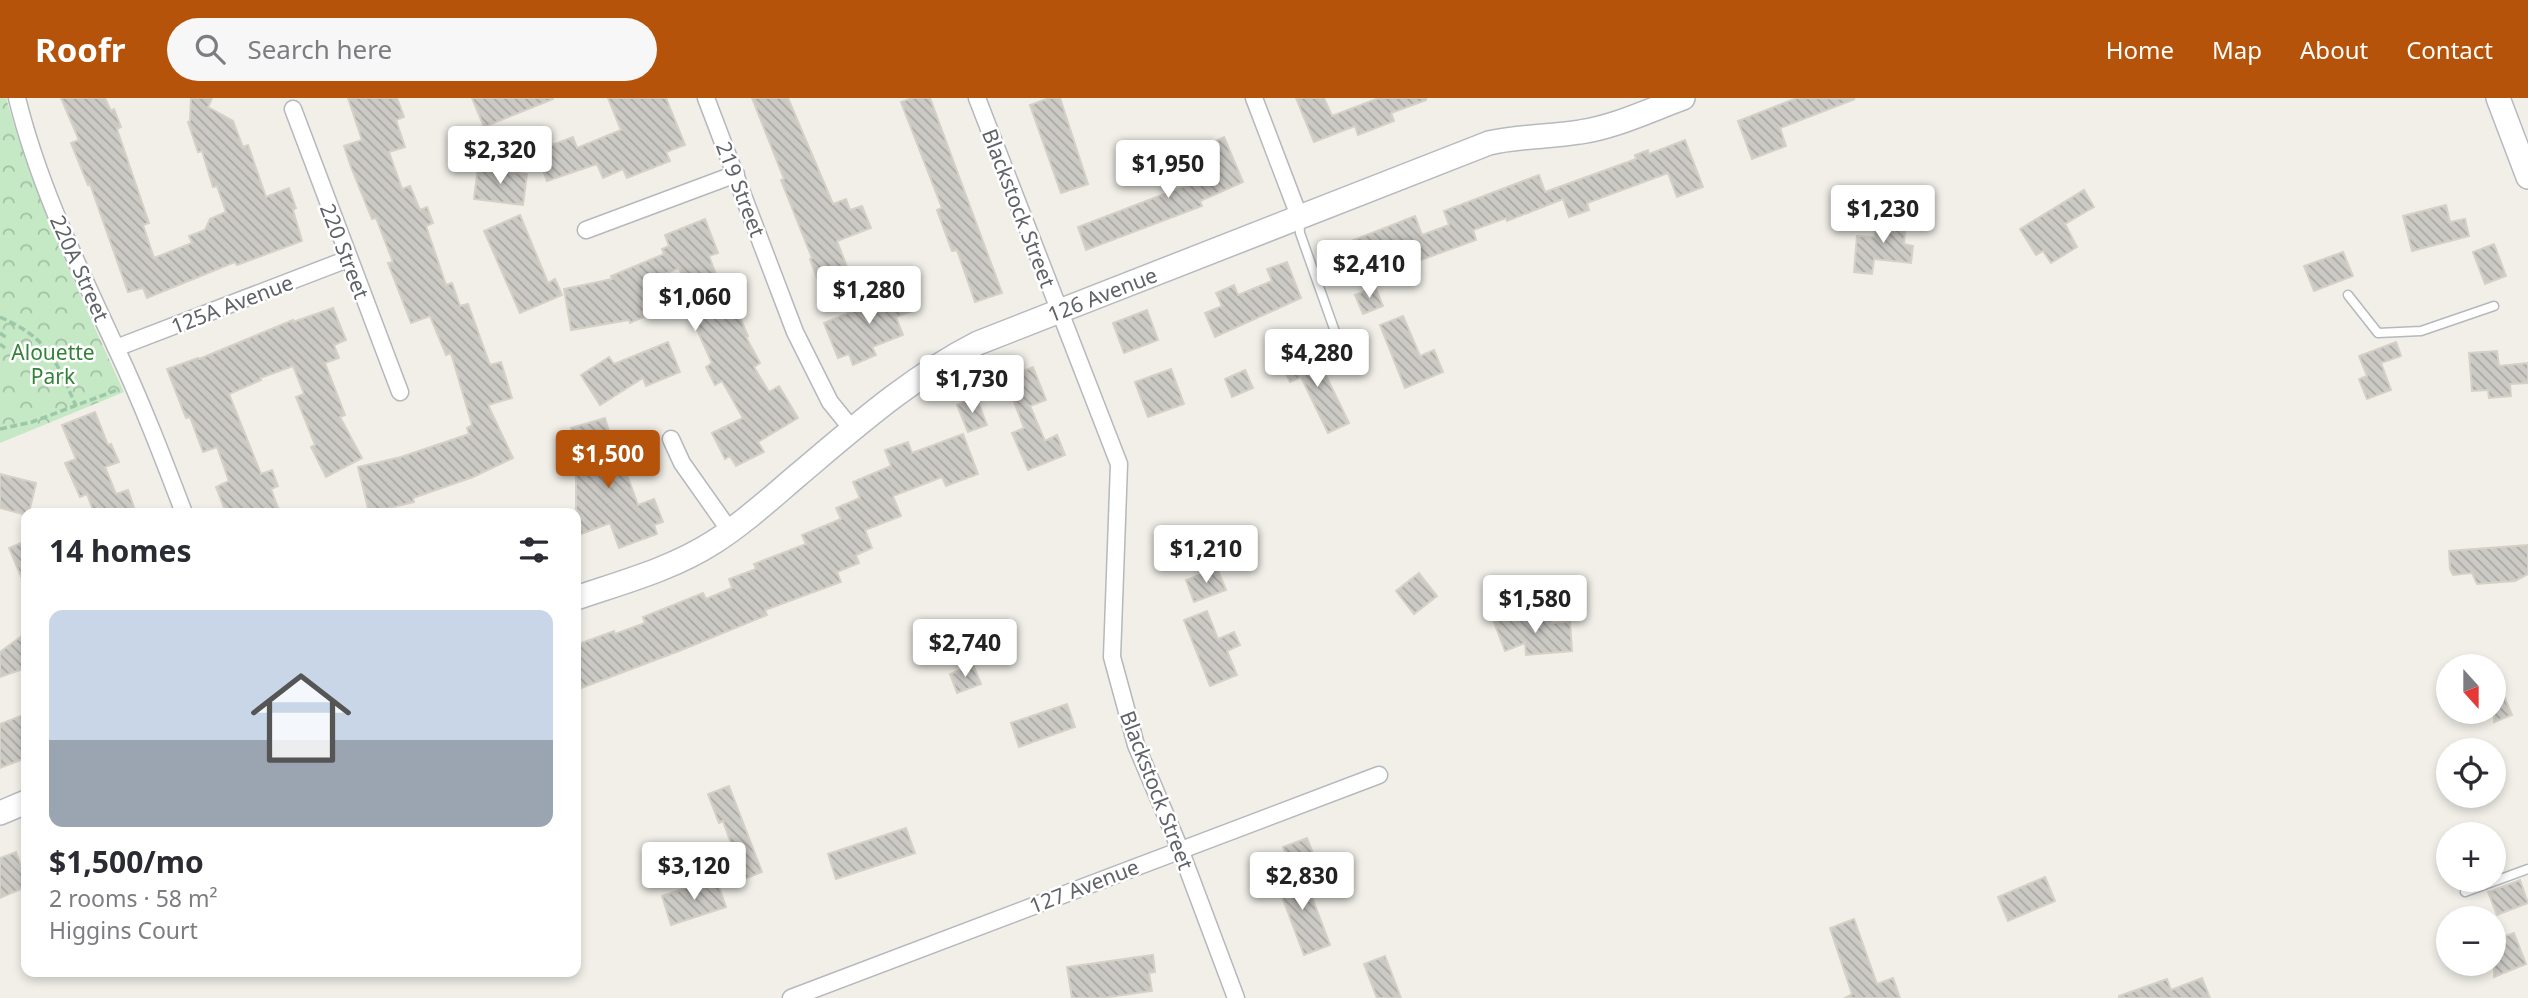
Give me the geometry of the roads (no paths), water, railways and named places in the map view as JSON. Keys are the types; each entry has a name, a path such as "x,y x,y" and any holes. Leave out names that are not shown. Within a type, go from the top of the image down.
{"street":[{"name":"220A Street","path":"18,98 32,148 70,249 132,384 182,508"},
{"name":"219 Street","path":"706,98 806,358 830,402 852,429"},
{"name":"Blackstock Street","path":"977,98 1119,464 1112,657 1136,745 1180,849 1236,998"},
{"path":"1254,98 1299,216"},
{"name":"126 Avenue","path":"581,596 685,559 730,531 852,429 934,366 978,343 1489,143 1532,135 1580,132 1683,98"},
{"path":"2498,98 2528,177"},
{"name":"220 Street","path":"293,109 400,392"},
{"path":"586,230 736,174"},
{"name":"125A Avenue","path":"116,348 348,260"},
{"path":"671,439 682,463 730,531"},
{"name":"127 Avenue","path":"791,998 1379,775"},
{"path":"0,813 21,805"}],"lane":[{"path":"1299,216 1300,233 1338,340"},
{"path":"2348,295 2378,333 2421,331 2494,306"},
{"path":"2506,877 2528,869"}],"park label":[{"name":"Alouette Park","path":"53,364"}]}
